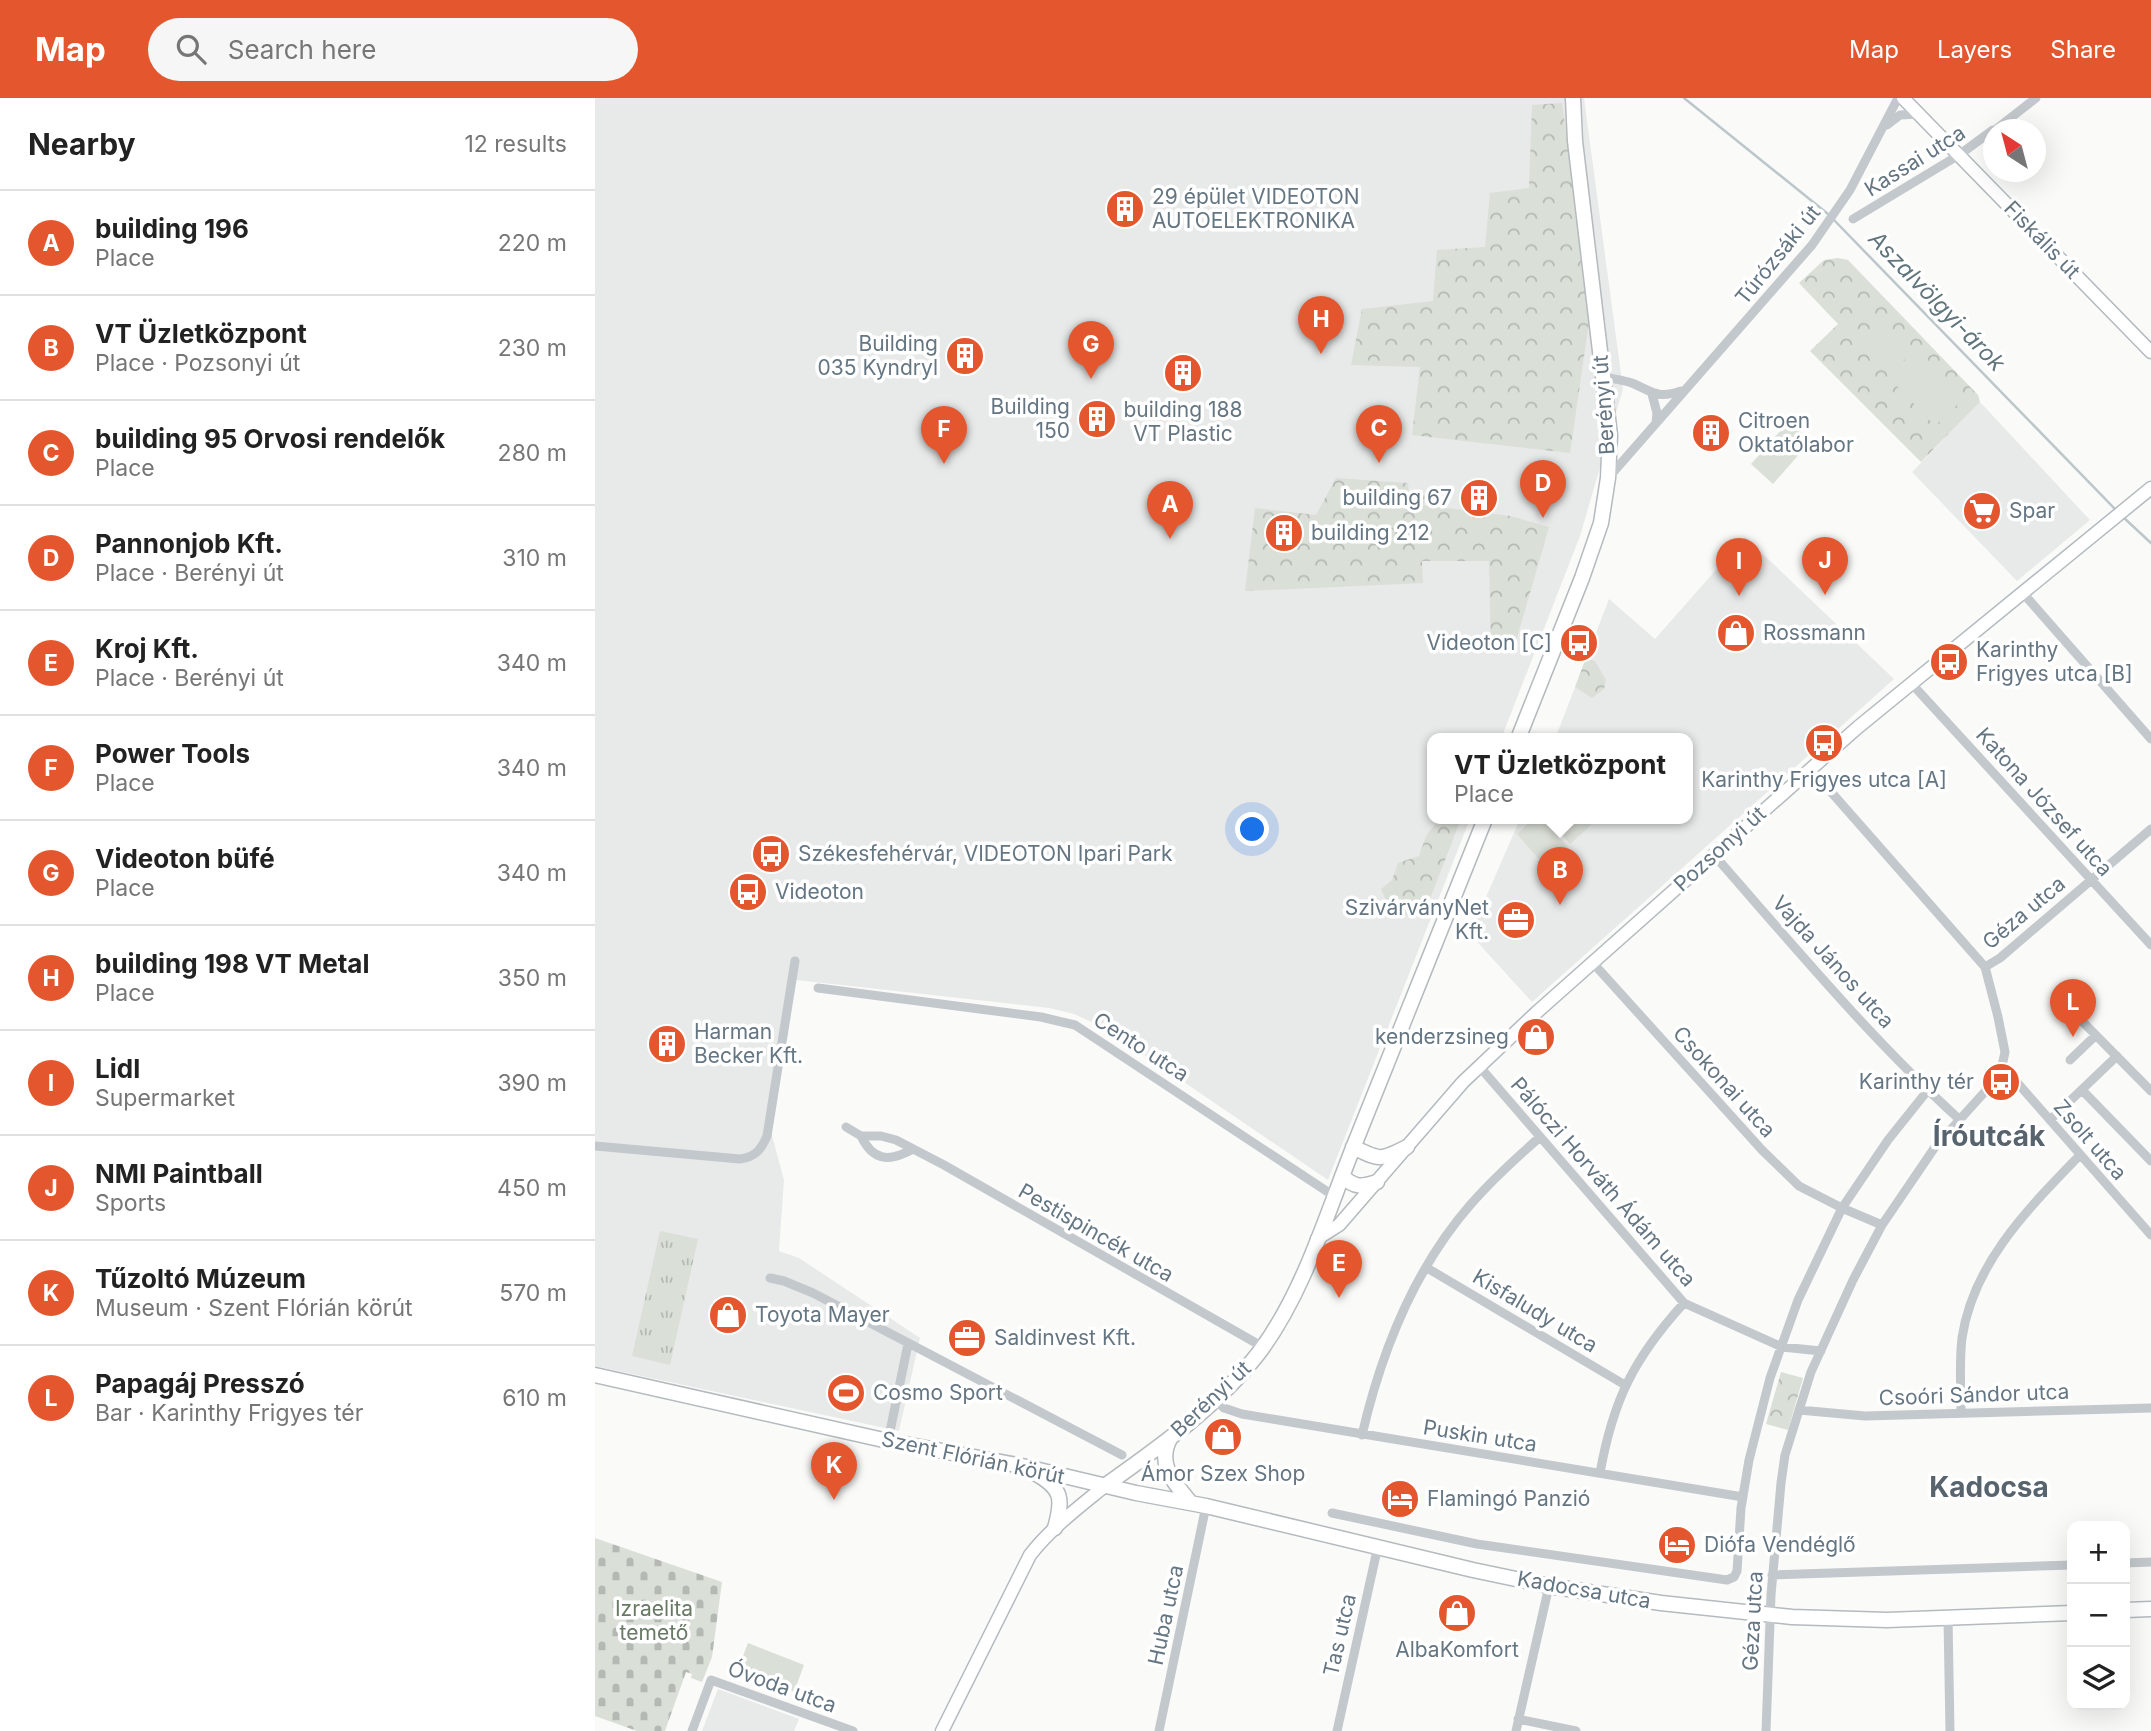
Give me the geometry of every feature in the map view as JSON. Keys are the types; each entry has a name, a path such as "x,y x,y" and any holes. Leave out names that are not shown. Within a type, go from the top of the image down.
{"main road":[{"name":"Berényi út","path":"1520,733 1589,560 1601,523 1608,478 1610,435 1573,98"},
{"name":"Berényi út","path":"1106,1485 1171,1437 1237,1378 1263,1347 1285,1311 1317,1239 1483,824"},
{"path":"1353,1147 1373,1158 1384,1158 1406,1147"},
{"path":"1342,1176 1352,1185 1361,1187 1377,1182"},
{"name":"Szent Flórián körút","path":"595,1375 1106,1485"},
{"path":"1171,1437 1165,1451 1166,1467 1173,1482 1191,1503"},
{"path":"1022,1466 1046,1479 1058,1492 1060,1509 1055,1528"},
{"name":"Kadocsa utca","path":"1106,1485 1206,1506 1473,1570 1549,1586 1661,1604 1770,1615 1887,1619 2067,1613"},
{"path":"2130,1610 2151,1609"}],"street":[{"name":"Fiskális út","path":"1901,98 2151,352"},
{"name":"Túrózsáki út","path":"1608,478 1683,390 1772,293 1828,224 1901,98"},
{"name":"Kassai utca","path":"2008,119 2036,98"},
{"path":"1883,129 1901,115 1919,114"},
{"name":"Kassai utca","path":"1853,219 1983,138"},
{"path":"1604,377 1629,382 1652,394 1673,394 1683,390"},
{"path":"1652,394 1657,413 1655,423"},
{"name":"Pozsonyi út","path":"1317,1239 1339,1225 1429,1118 1479,1066 1593,963 1810,768 1911,682 2151,488"},
{"path":"2022,592 2151,739"},
{"name":"Katona József utca","path":"1911,682 2151,945"},
{"path":"1810,768 1985,967"},
{"name":"Géza utca","path":"1766,1731 1770,1615 1781,1483 1786,1455 1811,1372 1843,1299 1882,1226 1919,1167 2002,1070 2005,1052 2003,1038 1985,967 2000,958 2151,828"},
{"name":"Vajda János utca","path":"1714,855 1842,1001 1927,1090"},
{"path":"595,1146 740,1159 756,1154 767,1136 795,961"},
{"name":"Csokonai utca","path":"1593,963 1779,1166 1800,1186 1842,1208"},
{"name":"Cento utca","path":"818,988 1041,1017 1075,1025 1334,1196"},
{"path":"2075,1014 2151,1091"},
{"path":"2070,1060 2096,1035"},
{"path":"2050,1121 2117,1056"},
{"name":"Pálóczi Horváth Ádám utca","path":"1479,1066 1684,1303 1782,1347"},
{"name":"Zsolt utca","path":"2002,1070 2007,1071 2151,1235"},
{"path":"1927,1090 1959,1119"},
{"name":"Géza utca","path":"1734,1577 1737,1571 1749,1460 1770,1378 1798,1300 1842,1208 1903,1119 1927,1090"},
{"path":"2082,1090 2151,1161"},
{"name":"Pestispincék utca","path":"846,1126 861,1136 873,1153 883,1157 893,1158 911,1150"},
{"name":"Pestispincék utca","path":"861,1136 881,1136 895,1140 944,1165 1263,1347"},
{"path":"1362,1435 1371,1394 1386,1351 1427,1268 1470,1205 1540,1137"},
{"path":"1961,1413 1962,1336 1971,1305 1986,1270 2020,1218 2079,1156"},
{"path":"1842,1208 1882,1226"},
{"name":"Kisfaludy utca","path":"1427,1268 1625,1385"},
{"path":"770,1278 813,1293 1122,1455"},
{"path":"1599,1473 1610,1423 1625,1385 1651,1344 1684,1303"},
{"path":"888,1440 908,1344"},
{"path":"1782,1347 1821,1351"},
{"name":"Puskin utca","path":"1215,1399 1224,1408 1242,1414 1743,1497"},
{"name":"Csoóri Sándor utca","path":"1799,1410 1865,1416 2151,1408"},
{"name":"Berényi út","path":"942,1731 1021,1571 1041,1542 1106,1485"},
{"name":"Huba utca","path":"1159,1731 1206,1506"},
{"name":"Kadocsa utca","path":"1332,1513 1478,1544 1727,1580 1734,1577"},
{"name":"Tas utca","path":"1337,1731 1378,1546"},
{"path":"2130,1563 2151,1562"},
{"path":"1773,1575 2067,1565"},
{"path":"1516,1731 1549,1586"},
{"path":"1948,1618 1950,1731"},
{"name":"Óvoda utca","path":"692,1731 711,1680 853,1731"},
{"path":"1518,1719 1576,1731"}],"shaded area":[{"path":"595,98 1584,98 1623,389 1580,536 1503,733 1427,733 1427,824 1468,824 1328,1180 1103,1027 1074,1014 1049,1008 796,980 771,1132 784,1180 779,1251 799,1258 920,1338 899,1431 595,1366"},
{"path":"1980,402 2090,520 2017,581 1912,472"},
{"path":"1745,537 1894,679 1532,1002 1470,934 1518,824 1693,824 1693,733 1557,733 1609,599 1655,639"},
{"path":"718,1689 799,1719 794,1731 702,1731"}],"green space":[{"path":"1562,103 1591,308 1570,453 1412,435 1420,367 1351,365 1362,309 1433,301 1437,250 1485,247 1490,193 1529,188 1532,105"},
{"path":"1824,260 1848,260 1978,395 1980,402 1921,462 1810,351 1838,324 1799,283"},
{"path":"1882,326 1910,354 1892,372 1864,343"},
{"path":"1915,360 1958,404 1935,426 1892,381"},
{"path":"1789,421 1811,441 1773,484 1751,464"},
{"path":"1336,478 1408,483 1409,494 1425,495 1424,505 1510,516 1549,527 1514,648 1491,652 1489,561 1422,561 1423,583 1245,591 1255,508 1316,515"},
{"path":"1586,658 1595,661 1606,680 1604,689 1592,698 1575,687"},
{"path":"1435,824 1459,824 1424,914 1412,917 1390,909 1381,889 1392,880 1398,863 1419,856 1426,836"},
{"path":"1528,824 1547,824 1568,847 1545,866 1517,834"},
{"path":"1553,824 1592,824 1570,844"},
{"path":"660,1231 698,1239 670,1365 632,1356"},
{"path":"1781,1372 1803,1378 1788,1430 1766,1424"},
{"name":"Izraelita temető","path":"595,1538 722,1582 712,1657 702,1682 691,1678 692,1674 686,1672 665,1731 637,1731 595,1716"},
{"path":"748,1643 804,1665 794,1692 738,1669"}],"waterway":[{"name":"Aszalvölgyi-árok","path":"1684,98 1828,214"},
{"name":"Aszalvölgyi-árok","path":"1833,219 2116,510"},
{"name":"Aszalvölgyi-árok","path":"2123,517 2151,543"}],"place":[{"name":"29 épület VIDEOTON AUTOELEKTRONIKA","path":"1125,209"},
{"name":"building 198 VT Metal","path":"1321,354"},
{"name":"Building 035 Kyndryl","path":"965,356"},
{"name":"building 188 VT Plastic","path":"1183,373"},
{"name":"Videoton büfé","path":"1091,379"},
{"name":"Building 150","path":"1097,419"},
{"name":"Citroen Oktatólabor","path":"1711,433"},
{"name":"building 95 Orvosi rendelők","path":"1379,463"},
{"name":"Power Tools","path":"944,464"},
{"name":"building 67","path":"1479,498"},
{"name":"Spar","path":"1982,511"},
{"name":"Pannonjob Kft.","path":"1543,518"},
{"name":"building 212","path":"1284,533"},
{"name":"building 196","path":"1170,539"},
{"name":"NMI Paintball","path":"1825,595"},
{"name":"Lidl","path":"1739,596"},
{"name":"Rossmann","path":"1736,633"},
{"name":"Videoton [C]","path":"1579,643"},
{"name":"Karinthy Frigyes utca [B]","path":"1949,662"},
{"name":"Karinthy Frigyes utca [A]","path":"1824,743"},
{"name":"Székesfehérvár, VIDEOTON Ipari Park","path":"771,854"},
{"name":"Videoton","path":"748,892"},
{"name":"VT Üzletközpont","path":"1560,905"},
{"name":"SzivárványNet Kft.","path":"1516,920"},
{"name":"kenderzsineg","path":"1536,1037"},
{"name":"Papagáj Presszó","path":"2073,1037"},
{"name":"Harman Becker Kft.","path":"667,1044"},
{"name":"Karinthy tér","path":"2001,1082"},
{"name":"Kroj Kft.","path":"1339,1298"},
{"name":"Toyota Mayer","path":"728,1315"},
{"name":"Saldinvest Kft.","path":"967,1338"},
{"name":"Cosmo Sport","path":"846,1393"},
{"name":"Ámor Szex Shop","path":"1223,1437"},
{"name":"Flamingó Panzió","path":"1400,1499"},
{"name":"Tűzoltó Múzeum","path":"834,1500"},
{"name":"Diófa Vendéglő","path":"1677,1545"},
{"name":"AlbaKomfort","path":"1457,1613"}],"district":[{"name":"Íróutcák","path":"1989,1136"},
{"name":"Kadocsa","path":"1989,1487"}]}
